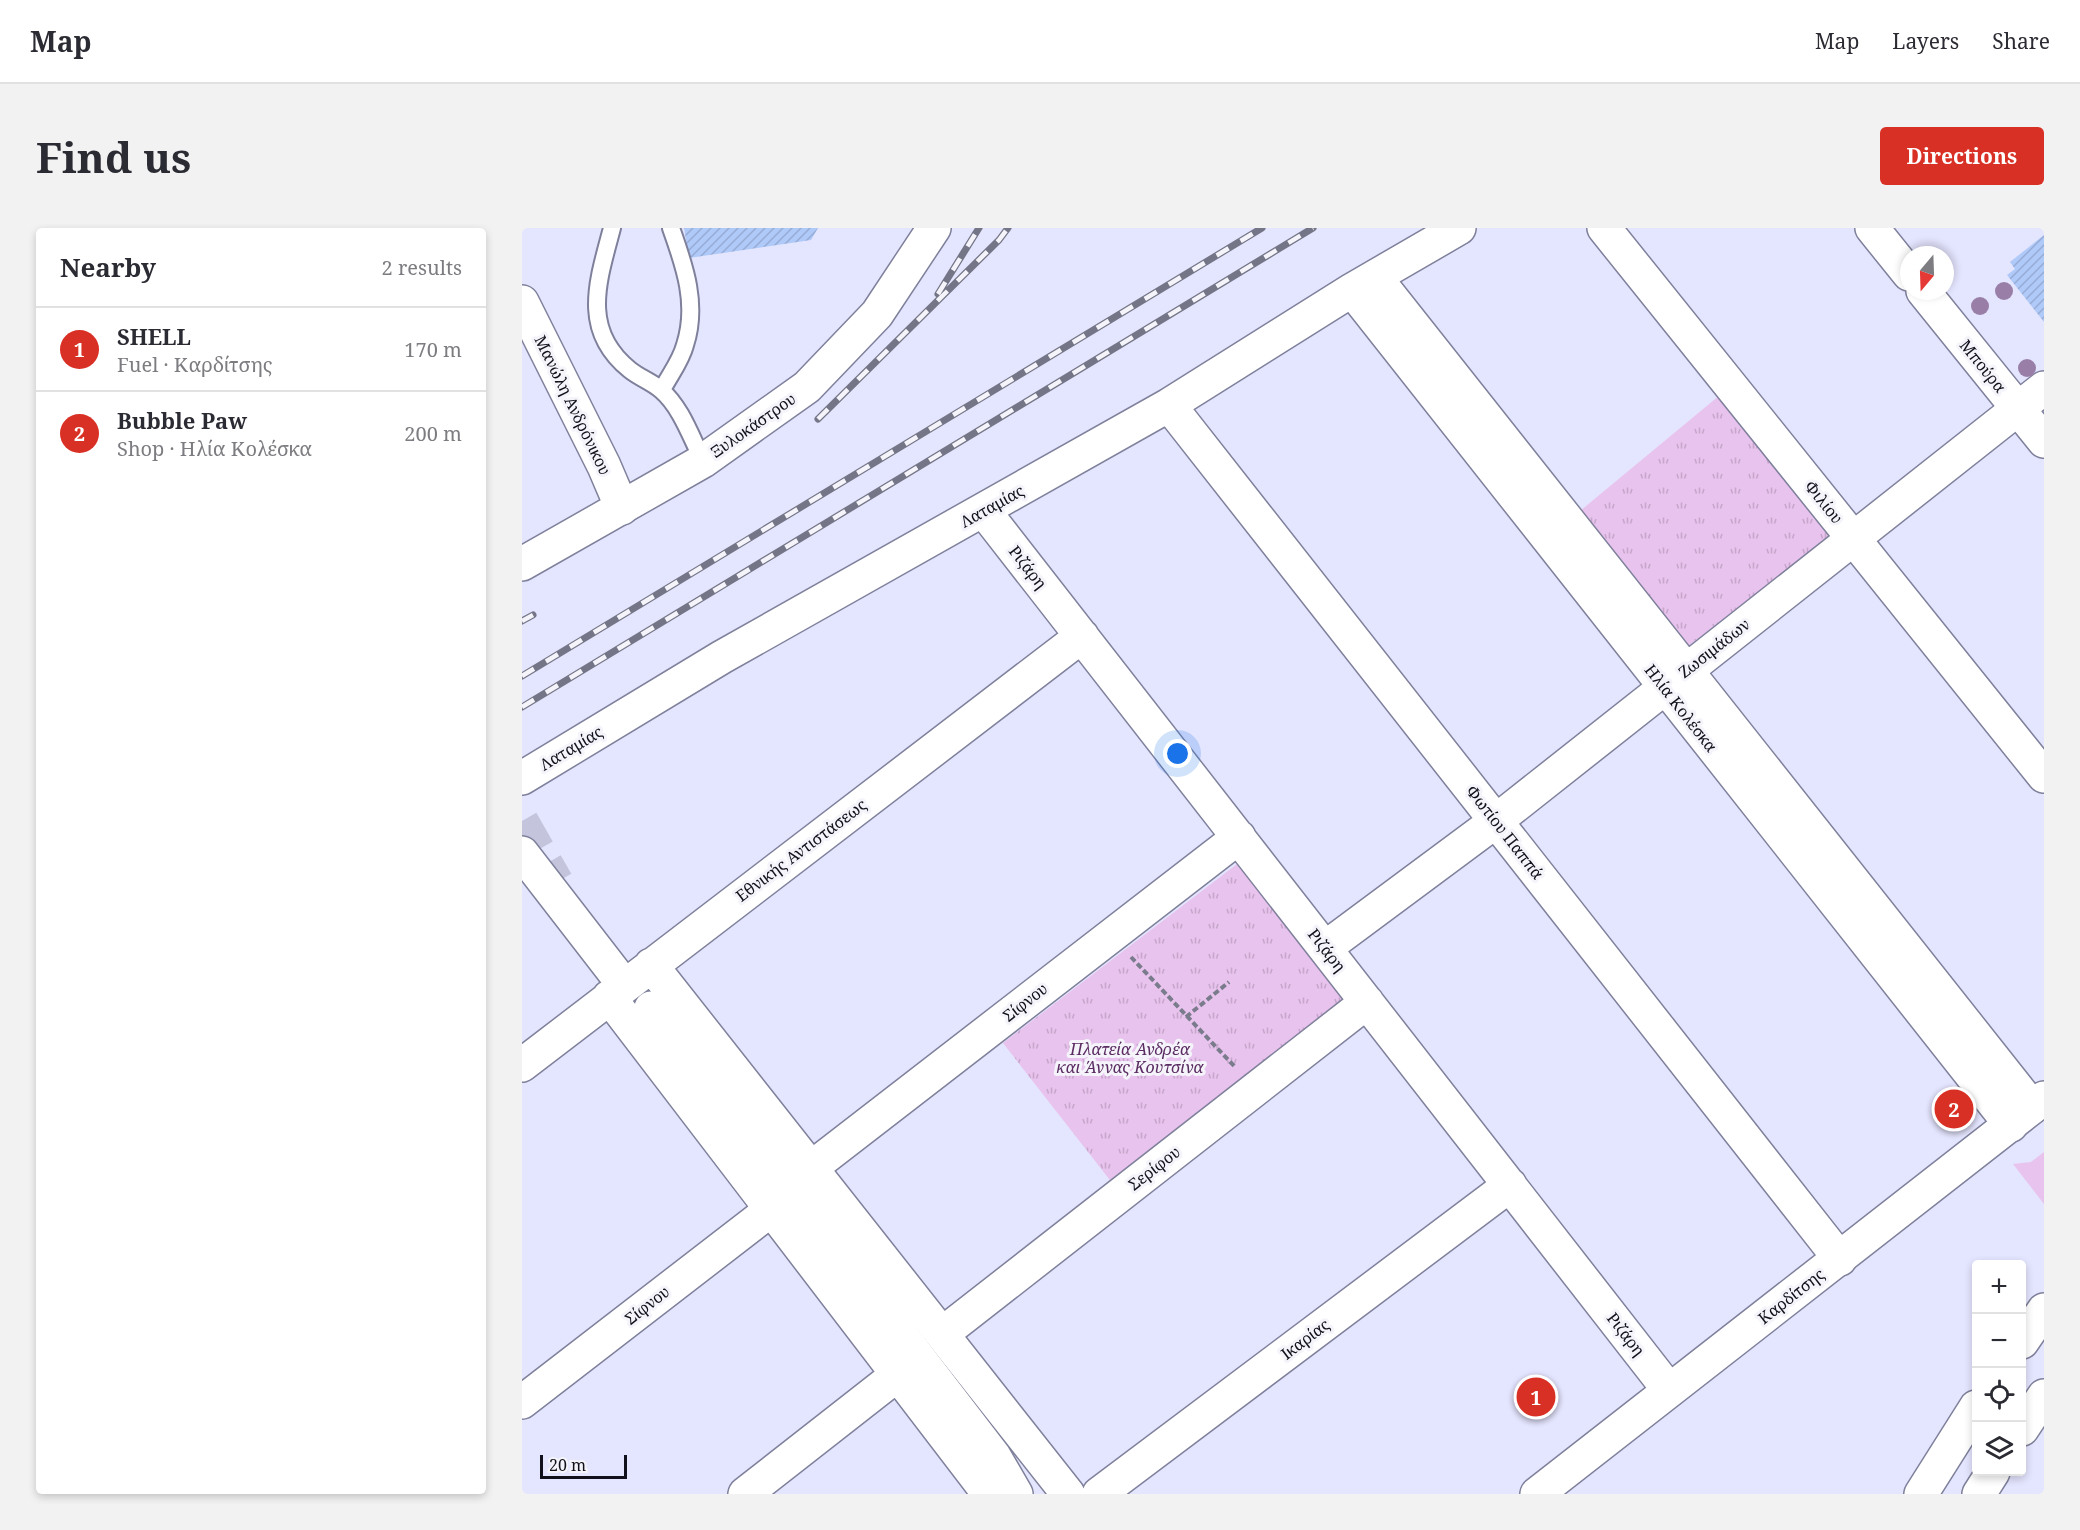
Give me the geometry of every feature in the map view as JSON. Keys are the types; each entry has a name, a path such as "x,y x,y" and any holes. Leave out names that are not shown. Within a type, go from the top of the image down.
{"street":[{"name":"Ξυλοκάστρου","path":"522,564 703,460 776,411 831,365 882,308 934,228"},
{"name":"Λαταμίας","path":"522,778 722,657 1170,405 1364,283 1459,228"},
{"name":"Φιλίου","path":"1604,228 2044,776"},
{"path":"1872,228 1900,263"},
{"name":"Ηλία Κολέσκα","path":"1364,283 1675,678 2029,1110"},
{"name":"Μπούρα","path":"1930,300 2044,441"},
{"name":"Μανώλη Ανδρόνικου","path":"522,302 604,466 622,508"},
{"name":"Ζωσιμάδων","path":"1325,948 1496,821 2044,388"},
{"name":"Φωτίου Παππά","path":"1170,405 1840,1259"},
{"name":"Ριζάρη","path":"984,511 1669,1390"},
{"name":"Εθνικής Αντιστάσεως","path":"522,1065 1082,636"},
{"name":"Σίφνου","path":"811,1168 1239,837"},
{"path":"522,853 772,1209 989,1494"},
{"path":"651,965 1068,1494"},
{"name":"Σερίφου","path":"942,1334 1367,1002"},
{"path":"651,1008 994,1456 1016,1494"},
{"name":"Καρδίτσης","path":"1537,1494 2029,1110"},
{"name":"Ικαρίας","path":"1099,1494 1510,1185"},
{"name":"Σίφνου","path":"522,1402 772,1209"},
{"path":"2026,1336 2044,1310"},
{"path":"745,1494 897,1375"},
{"path":"2026,1423 2044,1396"},
{"path":"1921,1494 1972,1415"},
{"path":"994,1456 1036,1494"},
{"path":"1978,1494 1990,1476"}],"lane":[{"path":"612,228 596,290 597,321 611,351 630,370 662,390 678,411 703,460"},
{"path":"662,390 685,346 692,312 686,271 671,228"}],"path":[{"path":"1125,950 1240,1073"},
{"path":"1186,1017 1229,982"}],"green space":[{"path":"1720,395 1835,532 1686,648 1580,511"},
{"name":"Πλατεία Ανδρέα και Άννας Κουτσίνα","path":"1241,861 1350,1002 1113,1184 1003,1043"},
{"path":"2044,1152 2044,1204 2013,1164 2031,1162"}],"building":[{"path":"684,228 818,228 811,240 689,258"},
{"path":"2044,235 2044,322 2007,275 2015,269 2010,262"}],"tunnel":[{"path":"522,821 557,882"}],"railway":[{"path":"938,294 979,228"},
{"path":"818,419 999,240 1008,228"},
{"path":"522,676 1262,228"},
{"path":"522,707 1313,228"},
{"path":"522,621 533,615"}],"place":[{"name":"Bubble Paw","path":"1954,1109"},
{"name":"SHELL","path":"1536,1397"}]}
